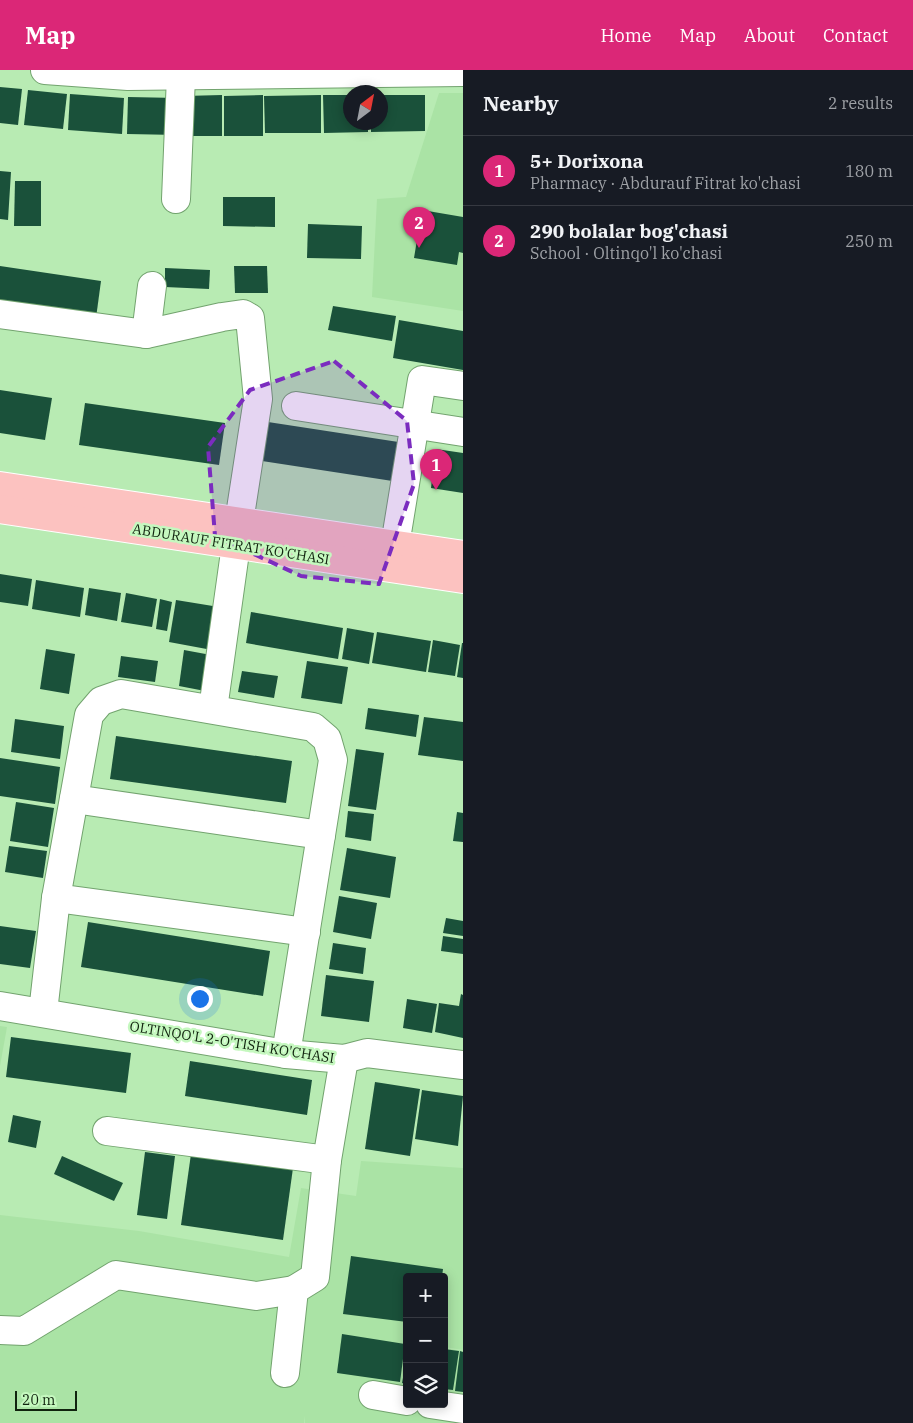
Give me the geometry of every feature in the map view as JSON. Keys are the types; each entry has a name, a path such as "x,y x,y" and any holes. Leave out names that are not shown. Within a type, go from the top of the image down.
{"main road":[{"name":"ABDURAUF FITRAT KO'CHASI","path":"0,486 463,579"},
{"name":"ABDURAUF FITRAT KO'CHASI","path":"0,510 237,533 395,545 463,555"}],"street":[{"path":"45,70 128,76 181,76 211,73 463,72"},
{"path":"176,199 181,76"},
{"path":"146,334 152,286"},
{"path":"0,314 146,334 222,317 243,314 250,318 258,399 237,533 213,709"},
{"path":"395,545 422,380 463,386"},
{"path":"296,406 463,432"},
{"path":"43,1012 56,898 88,716 101,701 120,694 313,726 327,739 333,760 286,1054"},
{"path":"74,799 321,835"},
{"path":"56,898 306,932"},
{"name":"OLTINQO'L 2-O'TISH KO'CHASI","path":"0,1006 286,1054 344,1059 367,1053 463,1065"},
{"path":"0,1330 24,1332 116,1275 256,1296 294,1290 315,1278 327,1160 344,1059"},
{"path":"107,1131 327,1160"},
{"path":"285,1373 294,1290"},
{"path":"374,1396 403,1400"},
{"path":"448,1407 463,1409"}],"highlighted area":[{"path":"334,361 407,421 414,484 379,584 301,576 215,536 208,447 250,390"}],"shaded area":[{"path":"439,93 463,93 463,311 372,297 377,199 406,197"},
{"path":"0,1026 7,1027 0,1066"},
{"path":"361,1161 463,1168 463,1350 448,1348 448,1273 403,1273 403,1408 448,1408 448,1349 463,1351 463,1423 305,1423 305,1416 304,1423 0,1423 0,1215 139,1231 289,1257 301,1188 356,1196"}],"building":[{"path":"0,87 22,89 18,125 0,123"},
{"path":"28,90 67,94 63,129 24,125"},
{"path":"70,94 124,98 122,134 68,130"},
{"path":"222,95 222,136 183,136 184,96"},
{"path":"263,95 263,136 224,136 224,96"},
{"path":"321,95 321,133 265,133 264,96"},
{"path":"323,95 343,95 343,130 368,130 368,132 324,133"},
{"path":"388,95 425,95 425,131 371,132 371,130 388,130"},
{"path":"128,97 178,98 178,135 127,134"},
{"path":"0,171 11,172 8,220 0,219"},
{"path":"15,181 41,181 41,226 14,226"},
{"path":"223,197 275,197 275,227 223,226"},
{"path":"422,210 463,217 463,253 459,252 457,265 414,258"},
{"path":"308,224 362,226 361,259 307,258"},
{"path":"0,266 101,281 96,318 0,303"},
{"path":"234,266 267,266 268,293 235,293"},
{"path":"165,268 210,270 209,289 165,287"},
{"path":"333,306 396,316 392,341 328,330"},
{"path":"399,320 463,331 463,370 393,358"},
{"path":"0,390 52,398 45,440 0,433"},
{"path":"85,403 225,423 219,465 79,445"},
{"path":"268,422 405,443 399,482 262,461"},
{"path":"436,449 463,453 463,493 431,488"},
{"path":"0,574 32,579 28,606 0,602"},
{"path":"36,580 84,588 80,617 32,609"},
{"path":"89,588 121,593 117,621 85,615"},
{"path":"126,593 157,599 152,627 121,622"},
{"path":"160,599 172,602 167,631 156,629"},
{"path":"176,600 219,607 212,650 169,642"},
{"path":"251,612 343,628 338,659 246,643"},
{"path":"347,628 374,633 369,664 342,659"},
{"path":"377,632 431,641 426,672 372,663"},
{"path":"433,640 460,645 455,676 428,672"},
{"path":"463,643 463,678 457,677"},
{"path":"46,649 75,654 69,694 40,689"},
{"path":"184,650 211,655 205,691 179,686"},
{"path":"121,656 158,661 155,682 118,677"},
{"path":"307,661 348,667 342,704 301,698"},
{"path":"242,671 278,676 274,698 238,692"},
{"path":"368,708 419,715 416,737 365,729"},
{"path":"424,717 463,722 463,761 418,755"},
{"path":"15,719 64,726 60,759 11,752"},
{"path":"116,736 292,761 286,803 110,779"},
{"path":"356,749 384,753 376,810 348,806"},
{"path":"0,758 60,767 55,804 0,796"},
{"path":"16,802 54,808 48,847 10,841"},
{"path":"348,811 374,814 371,841 345,837"},
{"path":"457,812 463,813 463,842 453,841"},
{"path":"9,846 47,851 43,878 5,872"},
{"path":"347,848 396,857 390,898 340,890"},
{"path":"339,896 377,903 371,939 333,932"},
{"path":"446,918 463,921 463,936 443,933"},
{"path":"88,922 270,951 263,996 81,967"},
{"path":"0,926 36,931 30,968 0,964"},
{"path":"443,936 463,939 463,954 441,951"},
{"path":"333,943 366,948 363,974 329,969"},
{"path":"326,975 374,981 369,1022 321,1016"},
{"path":"461,994 463,995 463,1038 435,1032 439,1003 459,1006"},
{"path":"407,999 437,1004 432,1033 403,1028"},
{"path":"11,1037 131,1053 126,1093 6,1077"},
{"path":"190,1061 312,1080 307,1115 185,1096"},
{"path":"375,1082 420,1089 410,1156 365,1149"},
{"path":"422,1090 463,1096 458,1146 415,1139"},
{"path":"13,1115 41,1121 36,1148 8,1142"},
{"path":"145,1152 175,1156 167,1219 137,1215"},
{"path":"191,1154 293,1168 283,1240 181,1225"},
{"path":"62,1156 123,1183 114,1201 54,1174"},
{"path":"351,1256 443,1269 442,1273 403,1273 403,1322 343,1314"},
{"path":"342,1334 403,1344 400,1382 337,1373"},
{"path":"448,1350 459,1351 453,1390 448,1389"},
{"path":"460,1351 463,1352 463,1392 455,1391"}],"place":[{"name":"290 bolalar bog'chasi","path":"419,248"},
{"name":"5+ Dorixona","path":"436,490"}]}
